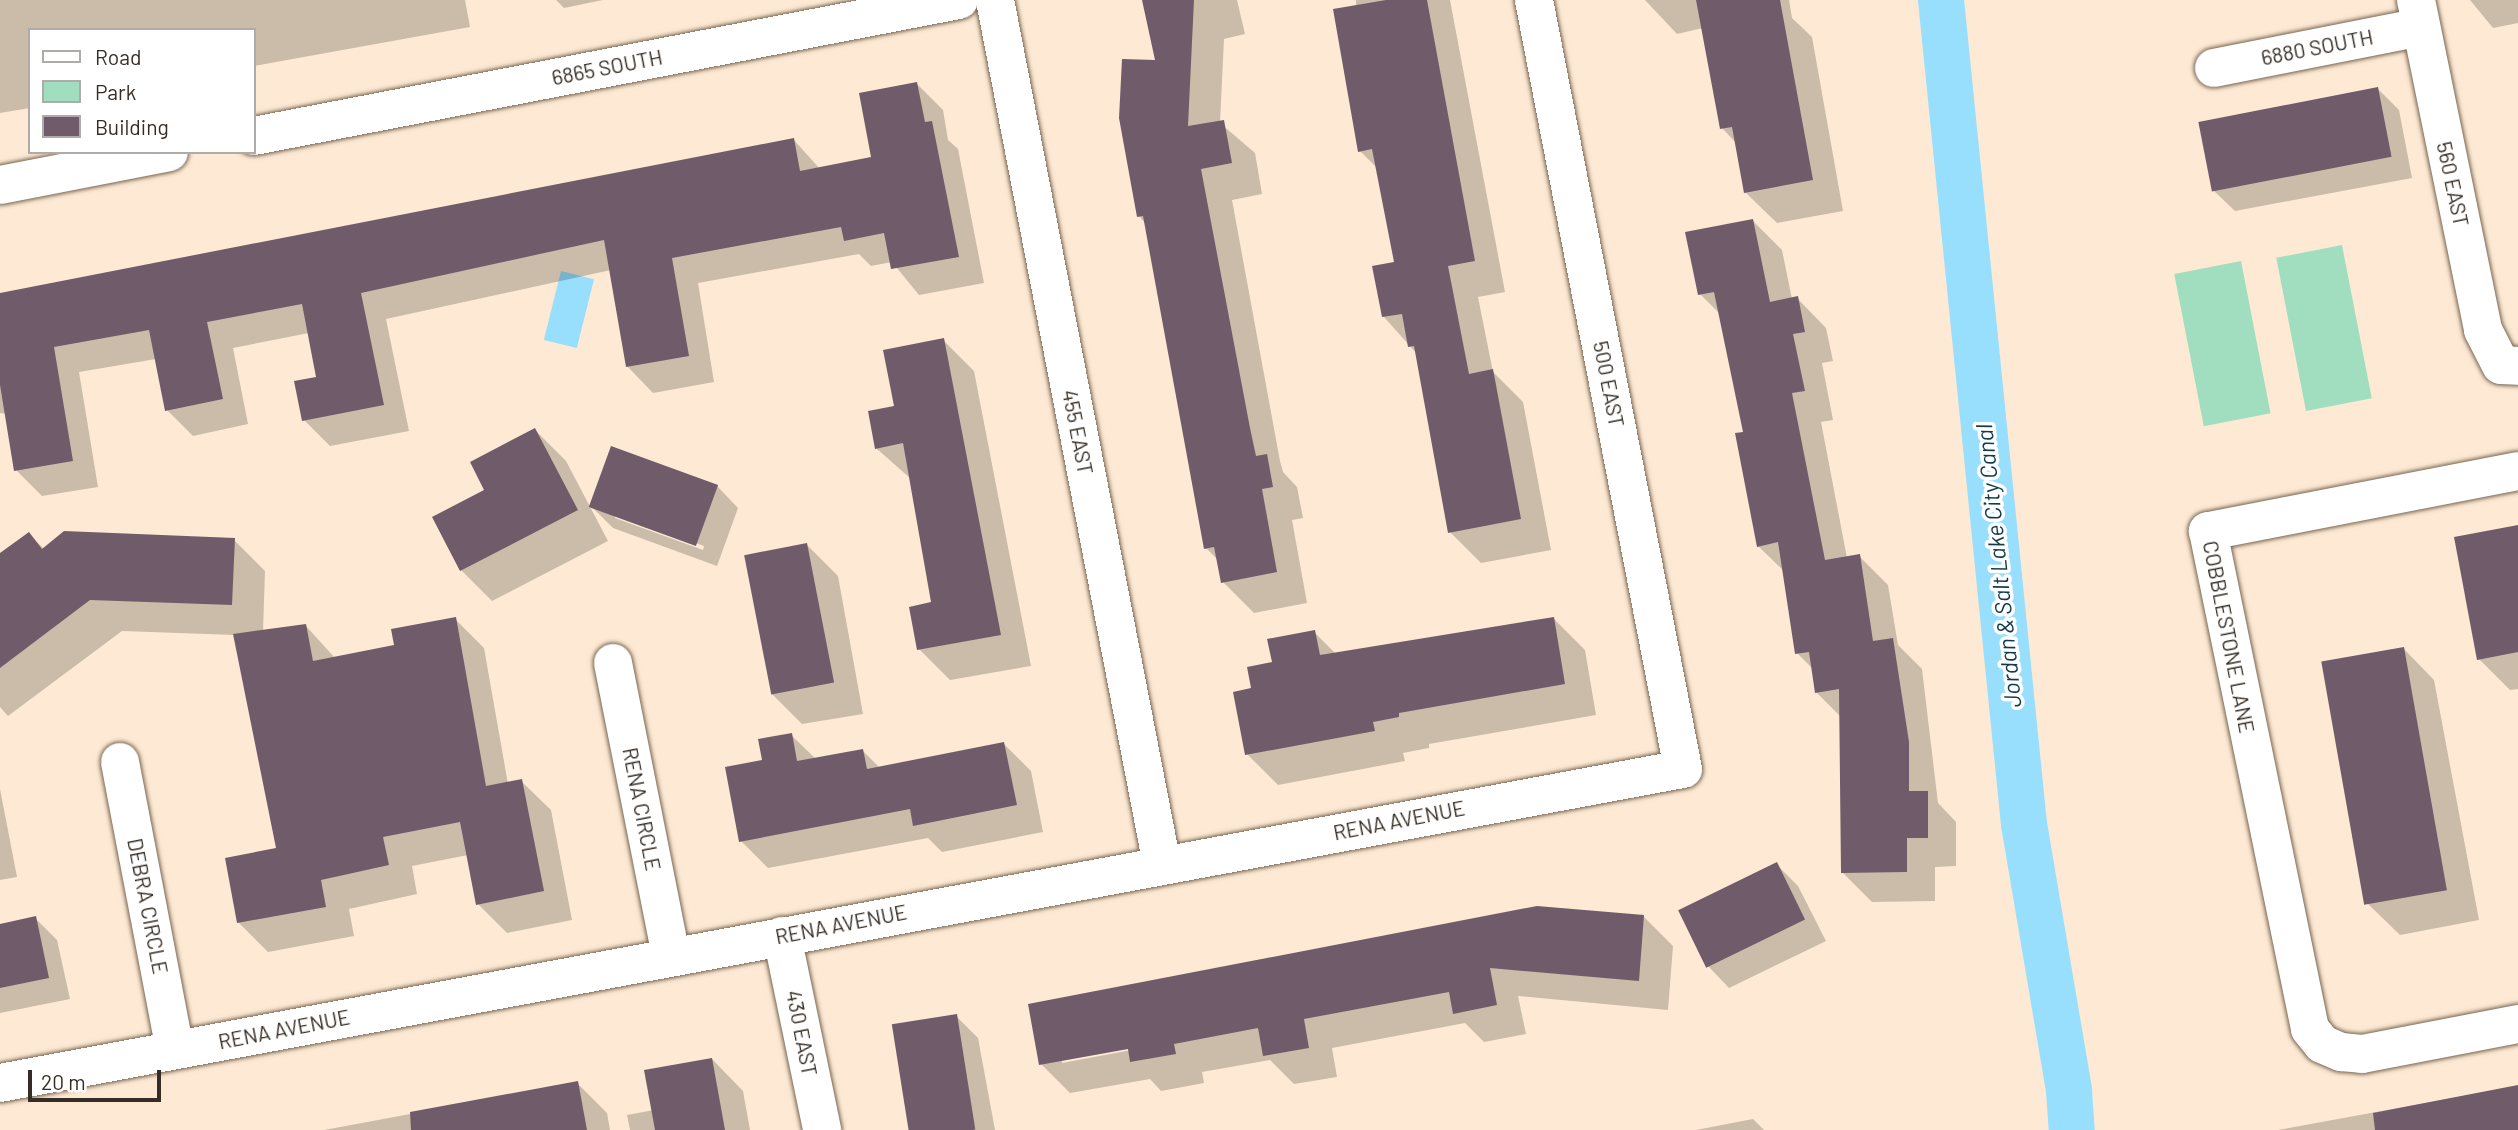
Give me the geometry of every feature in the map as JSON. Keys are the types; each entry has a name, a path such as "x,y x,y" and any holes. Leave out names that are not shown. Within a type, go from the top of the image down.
{"street":[{"name":"6865 SOUTH","path":"256,136 960,0"},
{"name":"455 EAST","path":"995,0 1161,865"},
{"name":"500 EAST","path":"1534,0 1683,769"},
{"name":"6880 SOUTH","path":"2214,68 2418,14"},
{"name":"560 EAST","path":"2418,14 2483,330 2510,365"},
{"path":"0,185 159,154"},
{"name":"COBBLESTONE LANE","path":"2518,471 2208,531 2303,1010 2322,1044 2341,1052 2362,1054 2518,1024"},
{"name":"RENA CIRCLE","path":"613,663 671,956"},
{"name":"DEBRA CIRCLE","path":"120,762 175,1050"},
{"name":"RENA AVENUE","path":"0,1083 1683,769"},
{"name":"430 EAST","path":"782,936 822,1130"}],"green space":[{"path":"2342,245 2372,398 2306,411 2276,258"},
{"path":"2241,261 2271,413 2204,426 2174,274"}],"water":[{"path":"561,271 594,279 577,348 544,340"}],"building":[{"path":"1142,0 1194,0 1188,126 1224,120 1232,163 1201,169 1256,456 1267,454 1273,487 1262,489 1277,572 1221,583 1214,547 1204,549 1143,216 1137,217 1119,118 1122,59 1155,60"},
{"path":"1386,0 1427,0 1475,261 1448,266 1469,374 1493,369 1521,519 1448,533 1414,346 1408,347 1402,314 1382,317 1372,266 1394,262 1372,149 1358,152 1333,9"},
{"path":"1696,0 1780,0 1813,180 1744,193 1732,127 1720,129"},
{"path":"917,82 925,122 932,121 959,257 891,269 884,233 844,241 841,227 672,258 689,356 626,367 604,240 361,293 384,405 302,421 294,381 316,377 302,304 207,322 223,399 165,411 149,330 54,347 73,461 14,471 0,385 0,293 794,138 800,171 871,157 859,93"},
{"path":"2378,87 2392,157 2212,192 2198,122"},
{"path":"1753,219 1770,302 1798,296 1805,332 1793,334 1805,391 1792,393 1825,560 1860,554 1873,641 1893,638 1909,742 1909,791 1928,791 1928,838 1907,838 1907,872 1841,873 1839,689 1815,693 1809,652 1795,654 1778,542 1757,547 1735,433 1743,432 1714,292 1698,295 1685,232"},
{"path":"944,338 1001,635 917,650 909,607 931,602 903,443 875,449 868,411 894,406 883,350"},
{"path":"535,428 578,510 460,571 432,517 484,490 470,462"},
{"path":"611,446 718,485 696,546 589,507"},
{"path":"2518,525 2518,652 2477,660 2454,537"},
{"path":"64,531 235,538 232,605 90,600 0,668 0,553 29,532 42,549"},
{"path":"807,543 834,682 771,695 744,555"},
{"path":"456,617 486,786 522,779 544,891 476,905 460,822 383,837 389,865 321,880 326,907 237,923 225,858 276,848 233,634 306,624 313,661 394,645 391,629"},
{"path":"1554,617 1565,684 1399,713 1399,717 1373,722 1375,731 1245,755 1233,692 1251,688 1247,667 1272,662 1267,639 1315,630 1320,655"},
{"path":"2404,647 2447,890 2364,905 2321,662"},
{"path":"792,733 797,761 863,749 867,769 1004,742 1017,805 913,826 910,809 739,842 725,767 762,760 758,739"},
{"path":"1777,862 1805,920 1706,968 1678,910"},
{"path":"1537,906 1644,915 1639,981 1490,968 1497,1005 1453,1014 1449,992 1304,1019 1309,1048 1263,1056 1258,1028 1174,1044 1176,1054 1130,1062 1128,1049 1039,1065 1028,1004"},
{"path":"36,916 49,978 0,988 0,924"},
{"path":"957,1014 975,1130 909,1130 892,1024"},
{"path":"712,1058 725,1130 655,1130 644,1070"},
{"path":"578,1081 587,1130 411,1130 410,1112"},
{"path":"2518,1085 2518,1130 2375,1130 2373,1113"}],"waterway":[{"name":"Jordan & Salt Lake City Canal","path":"1941,0 2024,824 2069,1091 2072,1130"}]}
